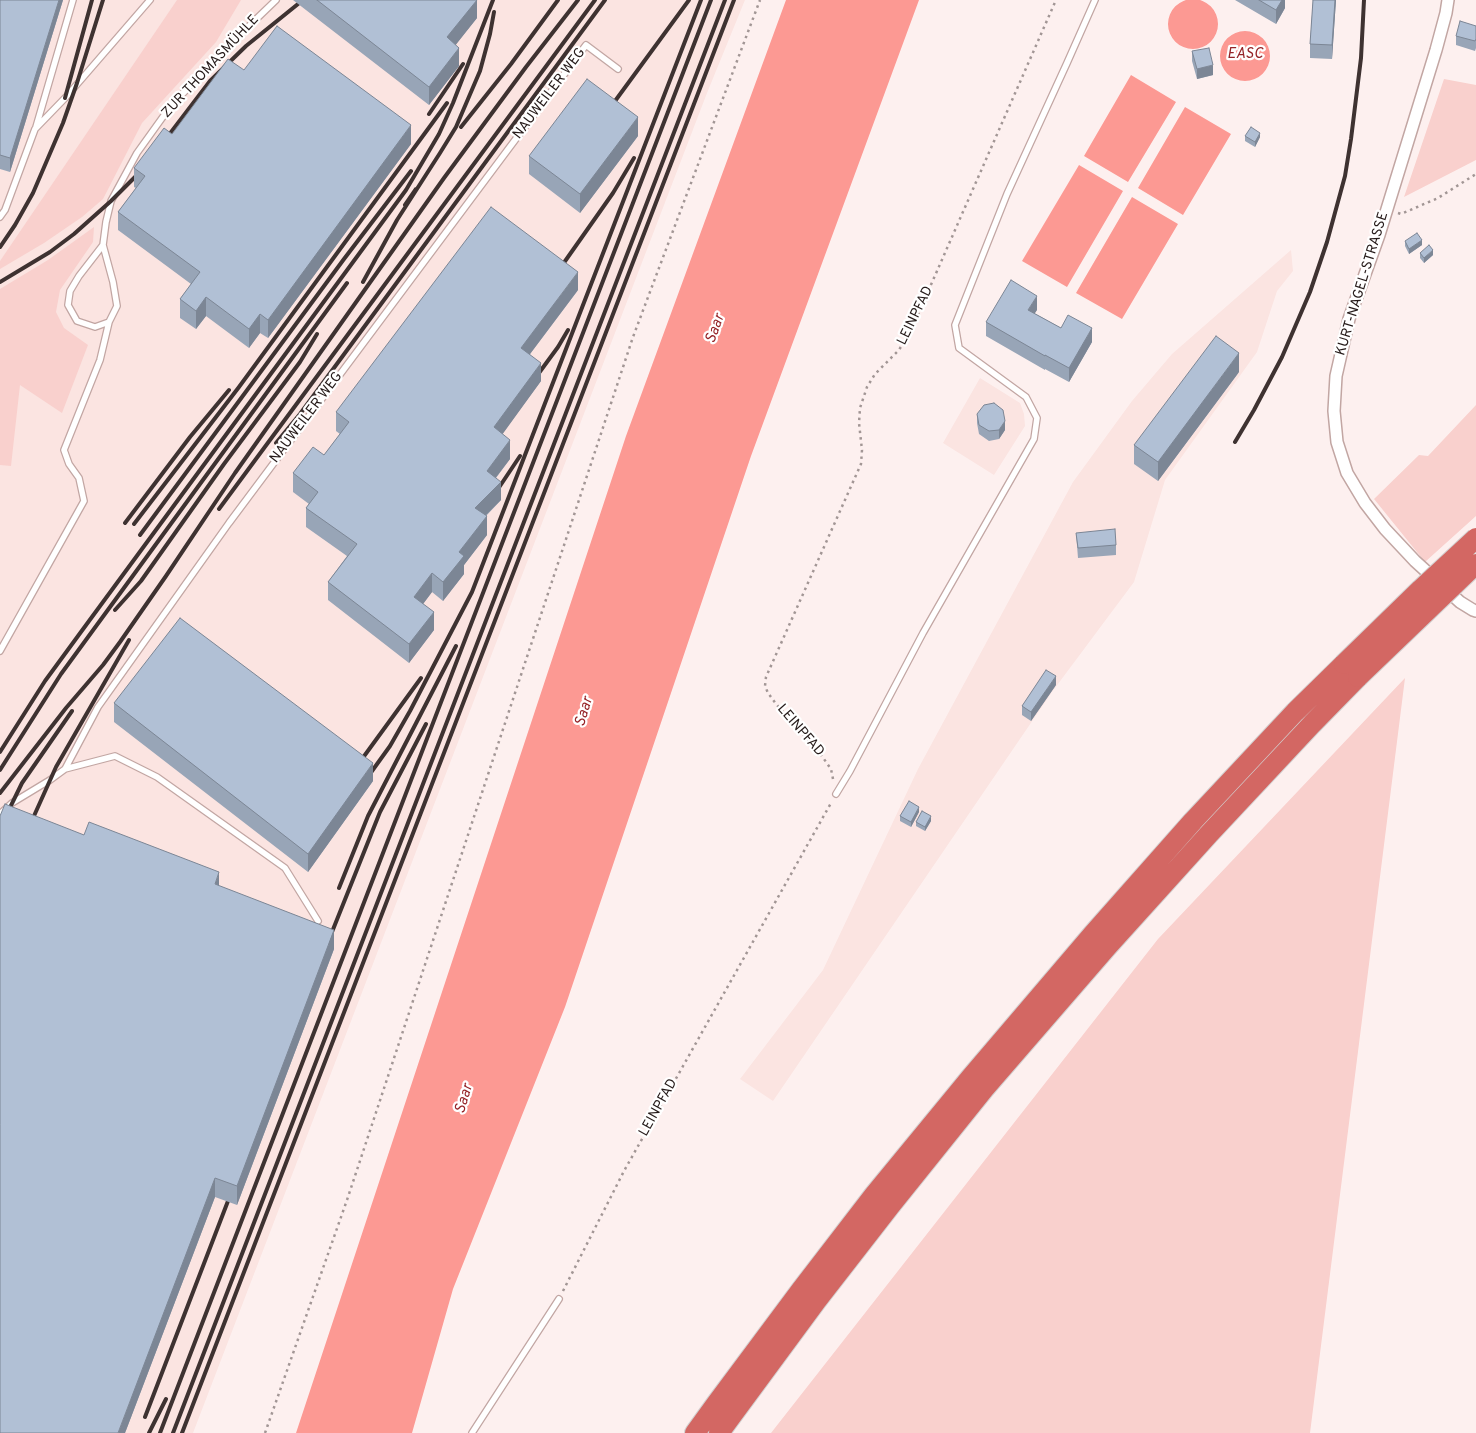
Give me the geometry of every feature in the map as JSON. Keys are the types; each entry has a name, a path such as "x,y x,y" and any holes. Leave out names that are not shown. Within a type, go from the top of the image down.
{"highway":[{"path":"719,1433 817,1300 984,1089 1107,947 1312,724 1351,671 1476,538"},
{"path":"695,1433 795,1297 868,1203 971,1077 1093,934 1187,828 1295,712 1351,671 1476,564"}],"street":[{"name":"KURT-NAGEL-STRASSE","path":"1448,0 1436,50 1387,209 1349,319 1336,376 1334,411 1337,442 1347,473 1365,503 1385,530 1414,561 1460,602 1476,611"}],"lane":[{"path":"0,218 5,210 35,129 73,0"},
{"path":"35,129 66,97 150,0"},
{"name":"ZUR THOMASMÜHLE","path":"103,245 106,222 112,201 137,154 170,108 222,52 276,0"},
{"path":"836,794 923,632 1034,440 1037,418 1026,397 959,348 954,324 1007,194 1095,0"},
{"name":"NAUWEILER WEG","path":"0,814 12,803 65,769 98,707 229,523 586,45 618,69"},
{"path":"103,245 79,276 70,292 68,306 77,321 95,327 109,322"},
{"path":"0,651 84,501 79,478 69,464 64,450 100,360 109,322 117,306 103,245"},
{"path":"65,769 115,756 157,777 285,868 318,921"},
{"path":"472,1433 559,1299"}],"path":[{"path":"265,1433 347,1200 633,337 760,0"},
{"name":"LEINPFAD","path":"559,1299 629,1162 836,794 831,769 819,752 768,693 765,686 766,677 861,464 862,450 859,423 862,402 867,387 875,374 899,350 912,328 1056,0"},
{"path":"1387,209 1401,214 1438,198 1476,174"}],"shaded area":[{"path":"0,0 745,0 707,93 193,1433 0,1433"},
{"path":"177,0 241,0 216,42 142,123 103,199 82,217 44,243 0,269 0,261"},
{"path":"1444,79 1476,85 1476,160 1404,197"},
{"path":"94,227 93,242 60,290 56,312 64,328 88,345 62,413 20,385 11,466 0,465 0,289 48,260"},
{"path":"1291,250 1293,271 1277,291 1257,352 1165,480 1134,582 1052,692 773,1101 740,1079 823,970 918,769 1073,482 1132,401 1172,354"},
{"path":"980,378 1020,403 1024,414 1025,426 994,475 943,443"},
{"path":"1476,405 1476,516 1425,562 1374,499 1419,455 1428,456"},
{"path":"1405,678 1310,1433 771,1433 1158,939"}],"water":[{"name":"EASC","path":"1188,-1 1198,-1 1211,6 1218,19 1218,29 1211,42 1198,49 1188,49 1179,45 1172,38 1168,29 1168,19 1172,10 1179,3"},
{"name":"Saar","path":"786,0 919,0 751,456 565,1007 453,1289 412,1433 296,1433 626,436"},
{"name":"EASC","path":"1240,31 1250,31 1263,38 1270,51 1270,61 1263,74 1250,81 1240,81 1231,77 1224,70 1220,61 1220,51 1224,42 1231,35"},
{"path":"1131,75 1176,102 1128,182 1084,156"},
{"path":"1185,107 1231,134 1183,215 1138,188"},
{"path":"1079,165 1123,191 1067,287 1022,261"},
{"path":"1132,197 1178,224 1122,319 1076,293"}],"building":[{"path":"0,0 59,0 10,158 0,155"},
{"path":"317,0 477,0 447,37 459,48 429,87"},
{"path":"1259,0 1282,0 1276,10"},
{"path":"1313,0 1335,0 1332,45 1310,44"},
{"path":"1460,21 1476,26 1475,41 1456,36"},
{"path":"277,26 411,125 268,320 260,314 249,329 206,297 196,311 180,299 200,272 118,212 145,176 134,168 164,128 172,134 228,59 244,70"},
{"path":"1209,48 1213,65 1197,69 1192,51"},
{"path":"587,79 638,117 580,194 529,156"},
{"path":"1251,127 1260,133 1255,142 1245,136"},
{"path":"491,207 578,272 521,348 541,363 494,427 510,440 487,471 501,482 475,508 487,516 459,552 464,556 443,582 432,573 414,597 434,612 409,644 328,582 357,544 306,508 318,492 293,473 313,447 324,455 349,422 336,412"},
{"path":"1417,233 1422,240 1409,249 1405,241"},
{"path":"1429,245 1433,250 1424,258 1420,253"},
{"path":"1011,280 1037,296 1028,310 1061,328 1068,315 1092,328 1069,368 986,322"},
{"path":"1216,336 1239,353 1158,462 1134,445"},
{"path":"994,403 1003,410 1005,421 999,430 989,431 979,425 977,414 984,405"},
{"path":"1115,529 1116,545 1078,548 1076,533"},
{"path":"180,618 373,763 308,854 114,703"},
{"path":"1046,670 1056,676 1031,712 1022,706"},
{"path":"909,801 919,807 911,822 900,816"},
{"path":"5,804 84,835 89,822 219,872 215,884 334,930 237,1186 215,1178 118,1433 0,1433 0,816"},
{"path":"922,811 931,816 925,827 916,822"}],"railway":[{"path":"65,98 92,0"},
{"path":"0,247 33,193 63,123 103,0"},
{"path":"162,144 210,81 246,46 303,0"},
{"path":"0,752 45,681 406,190 439,134 493,0"},
{"path":"461,127 558,0"},
{"path":"0,793 120,642 235,473 444,178 578,0"},
{"path":"219,509 595,0"},
{"path":"276,443 300,414 605,0"},
{"path":"607,112 689,0"},
{"path":"367,778 390,746 410,711 472,592 701,0"},
{"path":"160,1433 711,0"},
{"path":"173,1433 725,0"},
{"path":"182,1433 734,0"},
{"path":"1235,442 1282,357 1310,292 1327,242 1345,176 1351,139 1361,58 1364,0"},
{"path":"363,282 397,220 456,127 480,71 494,12"},
{"path":"429,114 463,64"},
{"path":"134,524 239,387 447,103"},
{"path":"556,274 613,193 634,158"},
{"path":"0,282 50,252 74,234 144,168"},
{"path":"140,535 411,171"},
{"path":"405,205 416,189"},
{"path":"0,770 61,674 347,283"},
{"path":"536,377 568,330"},
{"path":"115,610 141,581 224,464 300,362 317,334"},
{"path":"125,523 190,437 229,390"},
{"path":"494,495 520,456"},
{"path":"29,827 56,767 129,640"},
{"path":"339,888 368,816 456,646"},
{"path":"362,759 421,678"},
{"path":"0,828 22,783 72,711"},
{"path":"328,942 380,812 426,724"},
{"path":"145,1417 228,1201"},
{"path":"149,1433 166,1399"}]}
